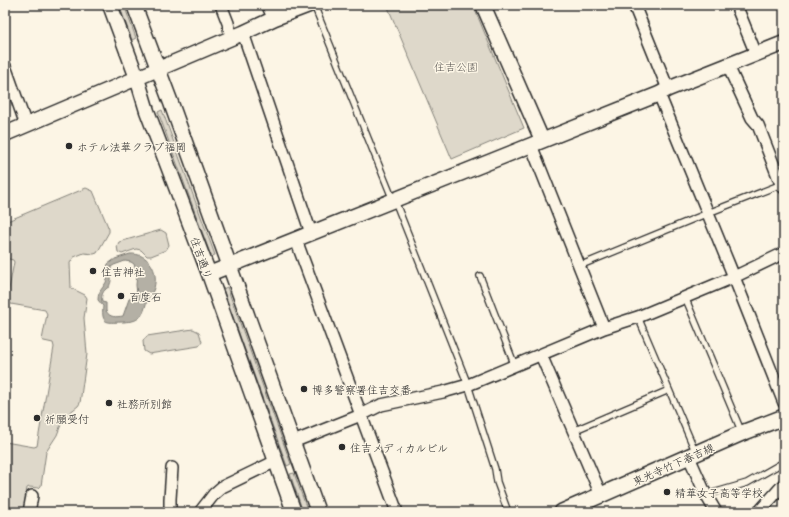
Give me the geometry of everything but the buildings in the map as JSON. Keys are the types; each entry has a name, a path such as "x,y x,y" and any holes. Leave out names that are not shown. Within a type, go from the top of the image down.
{"main road":[{"name":"東光寺竹下春吉線","path":"562,512 742,433 784,417"}],"street":[{"name":"住吉通り","path":"110,5 137,78 150,119 294,512"},
{"name":"住吉通り","path":"134,5 171,102 318,512"},
{"path":"221,5 228,23 237,36 311,233"},
{"path":"269,5 275,18"},
{"path":"5,134 237,36 275,18 309,5"},
{"path":"483,5 536,142 579,266 604,328"},
{"path":"634,5 663,91 708,213 784,403"},
{"path":"736,5 756,54"},
{"path":"208,274 728,66 784,42"},
{"path":"5,66 26,125"},
{"path":"728,66 752,118 758,124 783,185"},
{"path":"296,240 397,512"},
{"path":"293,442 361,415 381,405 443,392 468,385 604,328 638,317 734,276 784,252"},
{"path":"541,355 601,495"},
{"path":"693,455 706,495 716,512"},
{"path":"200,512 214,494 222,488 276,461"},
{"path":"170,512 172,468"},
{"path":"759,512 784,484"},
{"path":"29,512 32,496"}],"lane":[{"path":"314,5 393,200 397,206 468,385 495,469 497,482 508,512"},
{"path":"579,266 708,213 783,185"},
{"path":"480,276 515,366"},
{"path":"685,297 742,433"},
{"path":"638,317 669,390 693,455"},
{"path":"573,431 669,390"},
{"path":"706,495 747,483 784,462"}],"green space":[{"path":"119,5 124,5 136,38 132,40"},
{"name":"住吉公園","path":"387,5 473,5 524,128 452,159"},
{"path":"162,110 215,255 211,256 158,112"},
{"path":"86,188 93,191 109,232 97,253 84,253 74,257 70,263 71,288 85,295 87,298 84,318 87,354 80,403 64,417 57,435 46,452 41,486 39,488 27,488 23,512 5,512 5,442 34,447 37,446 54,347 53,343 42,340 47,314 45,310 11,304 7,300 14,262 13,260 5,258 5,222"},
{"path":"161,230 166,233 169,245 166,250 151,256 147,256 141,250 136,249 122,254 118,252 117,246 119,242"},
{"path":"227,287 291,464 287,466 223,289"},
{"path":"193,329 199,332 202,342 199,346 149,354 144,351 143,341 147,336"},
{"path":"294,473 308,512 303,512 290,474"}],"shaded area":[{"path":"130,254 137,254 147,260 154,270 155,282 153,290 141,316 133,321 107,322 103,317 103,306 98,300 100,291 108,278 108,264 115,259","holes":["125,261 134,264 137,274 137,294 129,299 123,316 111,316 106,311 106,303 102,302 102,295 111,283 111,267"]}],"place":[{"name":"ホテル法華クラブ福岡","path":"69,146"},
{"name":"住吉神社","path":"93,271"},
{"name":"百度石","path":"121,296"},
{"name":"博多警察署住吉交番","path":"304,389"},
{"name":"社務所別館","path":"109,403"},
{"name":"祈願受付","path":"37,418"},
{"name":"住吉メディカルビル","path":"342,447"},
{"name":"精華女子高等学校","path":"667,492"}]}
